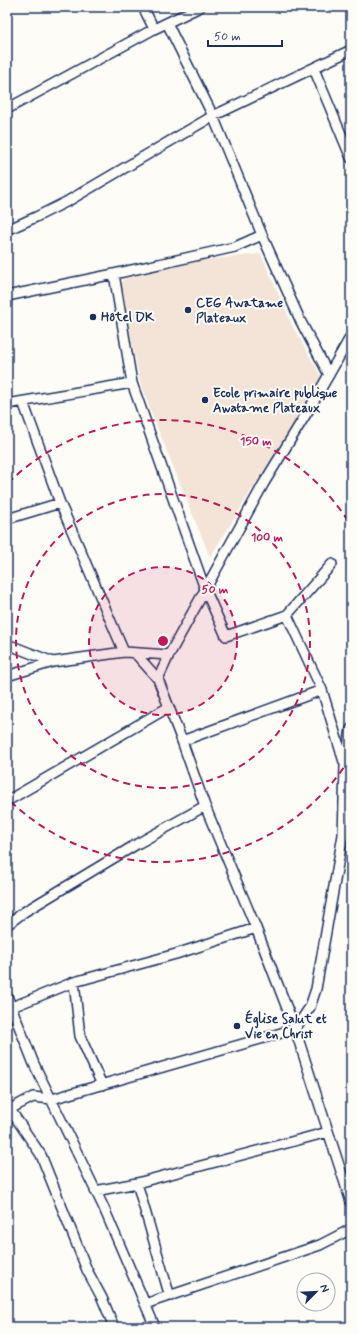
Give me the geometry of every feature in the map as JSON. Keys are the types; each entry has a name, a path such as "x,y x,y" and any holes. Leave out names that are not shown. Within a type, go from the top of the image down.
{"street":[{"path":"143,7 154,29"},
{"path":"7,109 154,29 200,7"},
{"path":"167,23 213,116 262,235 301,322 329,375"},
{"path":"7,230 68,200 213,116 351,50"},
{"path":"314,69 351,158"},
{"path":"7,296 114,274 235,246 262,235"},
{"path":"114,274 132,383 205,589 226,636 287,615 332,564"},
{"path":"158,679 169,655 264,483 351,336"},
{"path":"7,404 132,383"},
{"path":"23,402 60,503 124,652"},
{"path":"7,519 60,503"},
{"path":"287,615 322,690 345,766"},
{"path":"7,644 53,662"},
{"path":"7,676 53,662 124,652 169,655"},
{"path":"135,653 158,679 205,806 256,928 295,1029 351,1202"},
{"path":"182,741 322,690"},
{"path":"7,801 169,707"},
{"path":"114,1327 88,1270 41,1155 8,1107 33,1097 52,1099 295,1029 310,1007 316,989 347,836 345,766 351,729"},
{"path":"7,925 24,912 137,844 205,806"},
{"path":"12,1007 74,982 176,954 256,928"},
{"path":"74,982 80,1036 102,1085"},
{"path":"7,996 23,1039 95,1191 155,1327"},
{"path":"95,1191 137,1183 328,1132"},
{"path":"137,1183 171,1296"},
{"path":"145,1304 320,1245 351,1229"}],"shaded area":[{"path":"261,254 293,327 322,378 210,557 151,412 139,377 121,284 124,279 186,262"}],"place":[{"name":"CEG Awatame Plateaux","path":"188,310"},
{"name":"Hôtel DK","path":"93,317"},
{"name":"Ecole primaire publique Awatame Plateaux","path":"205,400"},
{"name":"Église Salut et Vie en Christ","path":"237,1026"}]}
